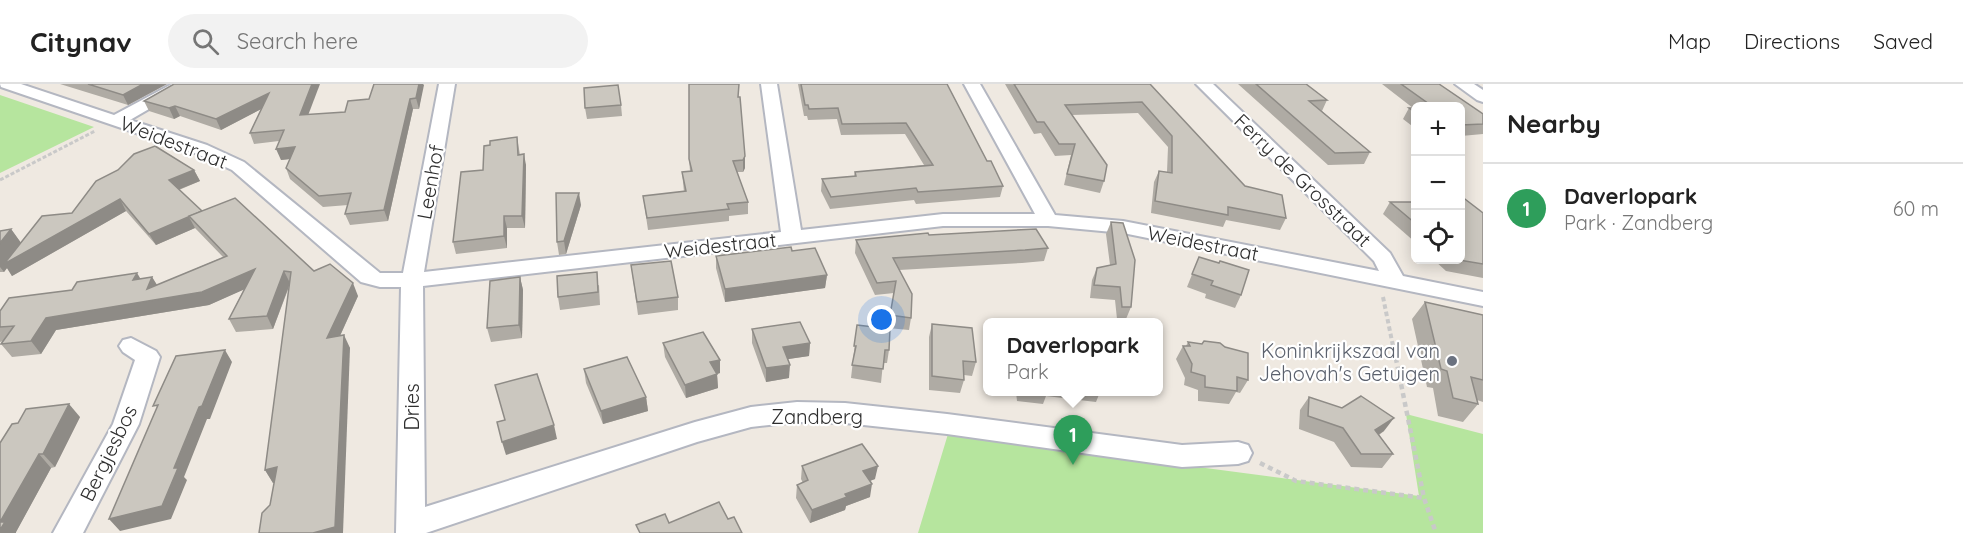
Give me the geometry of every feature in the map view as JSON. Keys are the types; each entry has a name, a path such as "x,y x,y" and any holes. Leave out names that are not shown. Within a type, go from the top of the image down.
{"street":[{"name":"Weidestraat","path":"6,84 201,149 238,166 369,277 380,280 412,280 943,220 1048,220 1123,227 1483,299"},
{"path":"117,120 184,84"},
{"name":"Leenhof","path":"412,280 447,84"},
{"path":"769,84 792,237"},
{"path":"972,84 1048,220"},
{"name":"Ferry de Grosstraat","path":"1204,84 1383,258 1386,279"},
{"path":"1464,84 1483,96"},
{"name":"Dries","path":"411,528 412,280"},
{"name":"Bergjesbos","path":"68,533 130,413 148,357 131,346"},
{"name":"Zandberg","path":"411,528 695,432 751,417 797,412 845,413 946,424 1182,456 1238,453"}],"path":[{"path":"0,180 117,120"},
{"path":"1386,279 1424,498 1436,533"},
{"path":"1238,453 1296,481 1424,498"}],"green space":[{"path":"0,95 94,127 0,173"},
{"path":"1406,414 1483,434 1483,533 918,533 948,434 1419,496"}],"building":[{"path":"88,84 143,84 123,95"},
{"path":"174,84 312,84 300,115 345,112 348,101 369,99 374,84 419,84 416,98 410,99 384,210 345,214 351,193 319,196 286,168 295,147 276,149 284,130 250,133 269,93 216,119 175,106 169,108 144,101"},
{"path":"689,84 739,84 738,97 740,97 745,156 743,160 733,161 748,202 727,204 729,209 647,218 643,196 686,191 682,172 692,171 689,159"},
{"path":"801,84 947,84 987,161 991,161 1003,186 918,192 916,188 831,197 822,179 856,176 855,172 933,165 906,123 842,124 838,108 809,109 808,105 805,105"},
{"path":"1014,84 1150,84 1245,186 1282,195 1286,218 1228,207 1228,215 1155,201 1159,171 1172,173 1172,136 1142,102 1065,105 1107,165 1104,181 1067,174 1075,144 1059,144 1044,122 1037,122"},
{"path":"1256,84 1306,84 1327,100 1309,101 1370,152 1335,153"},
{"path":"1401,84 1439,84 1483,114 1483,124 1465,125 1465,102 1426,102"},
{"path":"618,85 621,105 585,108 584,88"},
{"path":"517,137 518,155 524,154 522,216 504,216 504,236 453,242 461,172 483,170 484,146 490,145 490,141"},
{"path":"155,146 194,170 169,180 202,211 149,234 120,199 4,264 42,216 72,213 96,181 118,170 134,154"},
{"path":"556,193 579,193 564,241 557,242"},
{"path":"235,198 314,271 330,264 353,283 327,338 344,335 335,527 313,533 259,533 262,513 270,505 277,467 265,470 291,272 284,271 267,316 229,319 255,269 202,292 46,318 31,341 1,344 14,326 0,327 0,311 9,298 72,290 77,282 137,273 133,280 152,277 147,289 227,256 189,216"},
{"path":"1465,199 1483,213 1483,264 1465,261"},
{"path":"1390,202 1411,202 1411,220"},
{"path":"1111,222 1123,223 1135,260 1131,307 1122,307 1120,287 1094,285 1097,268 1116,264"},
{"path":"11,229 0,243 0,231"},
{"path":"1036,229 1048,248 893,258 912,294 911,318 890,315 896,281 877,283 856,240 928,233 929,235"},
{"path":"791,247 792,251 815,248 827,275 725,289 716,256"},
{"path":"1199,257 1249,270 1241,295 1211,285 1213,281 1192,274"},
{"path":"671,261 678,297 637,302 631,265"},
{"path":"597,272 598,292 558,297 557,276"},
{"path":"520,277 519,325 487,328 490,281"},
{"name":"Koninkrijkszaal van Jehovah's Getuigen","path":"1425,302 1483,315 1483,380 1471,377 1478,404 1453,398 1447,371 1441,369"},
{"path":"800,322 810,343 783,347 790,365 766,368 752,329"},
{"path":"932,324 972,328 976,362 963,361 964,380 932,376"},
{"path":"857,325 890,329 889,350 885,350 883,369 852,365"},
{"path":"703,332 720,360 710,362 717,374 685,385 663,343"},
{"path":"1204,341 1220,343 1225,347 1248,353 1248,380 1237,377 1237,391 1205,387 1205,376 1191,372 1192,364 1183,346 1190,346 1188,342 1202,344"},
{"path":"225,350 174,468 178,468 162,506 109,519 158,405 153,406 176,356"},
{"path":"627,357 646,397 601,411 584,369"},
{"path":"537,374 554,425 502,442 497,422 505,420 495,385"},
{"path":"1361,396 1394,418 1375,430 1393,454 1361,454 1343,428 1308,416 1309,397 1342,408"},
{"path":"69,404 43,454 39,454 0,522 0,443 12,424 18,423 26,409"},
{"path":"862,444 878,466 863,471 872,484 845,494 847,497 812,510 797,485 808,480 802,466"},
{"path":"719,502 728,519 734,517 742,533 640,533 636,525 665,514 669,523"}],"place":[{"name":"Koninkrijkszaal van Jehovah's Getuigen","path":"1452,361"},
{"name":"Daverlopark","path":"1073,465"}]}
